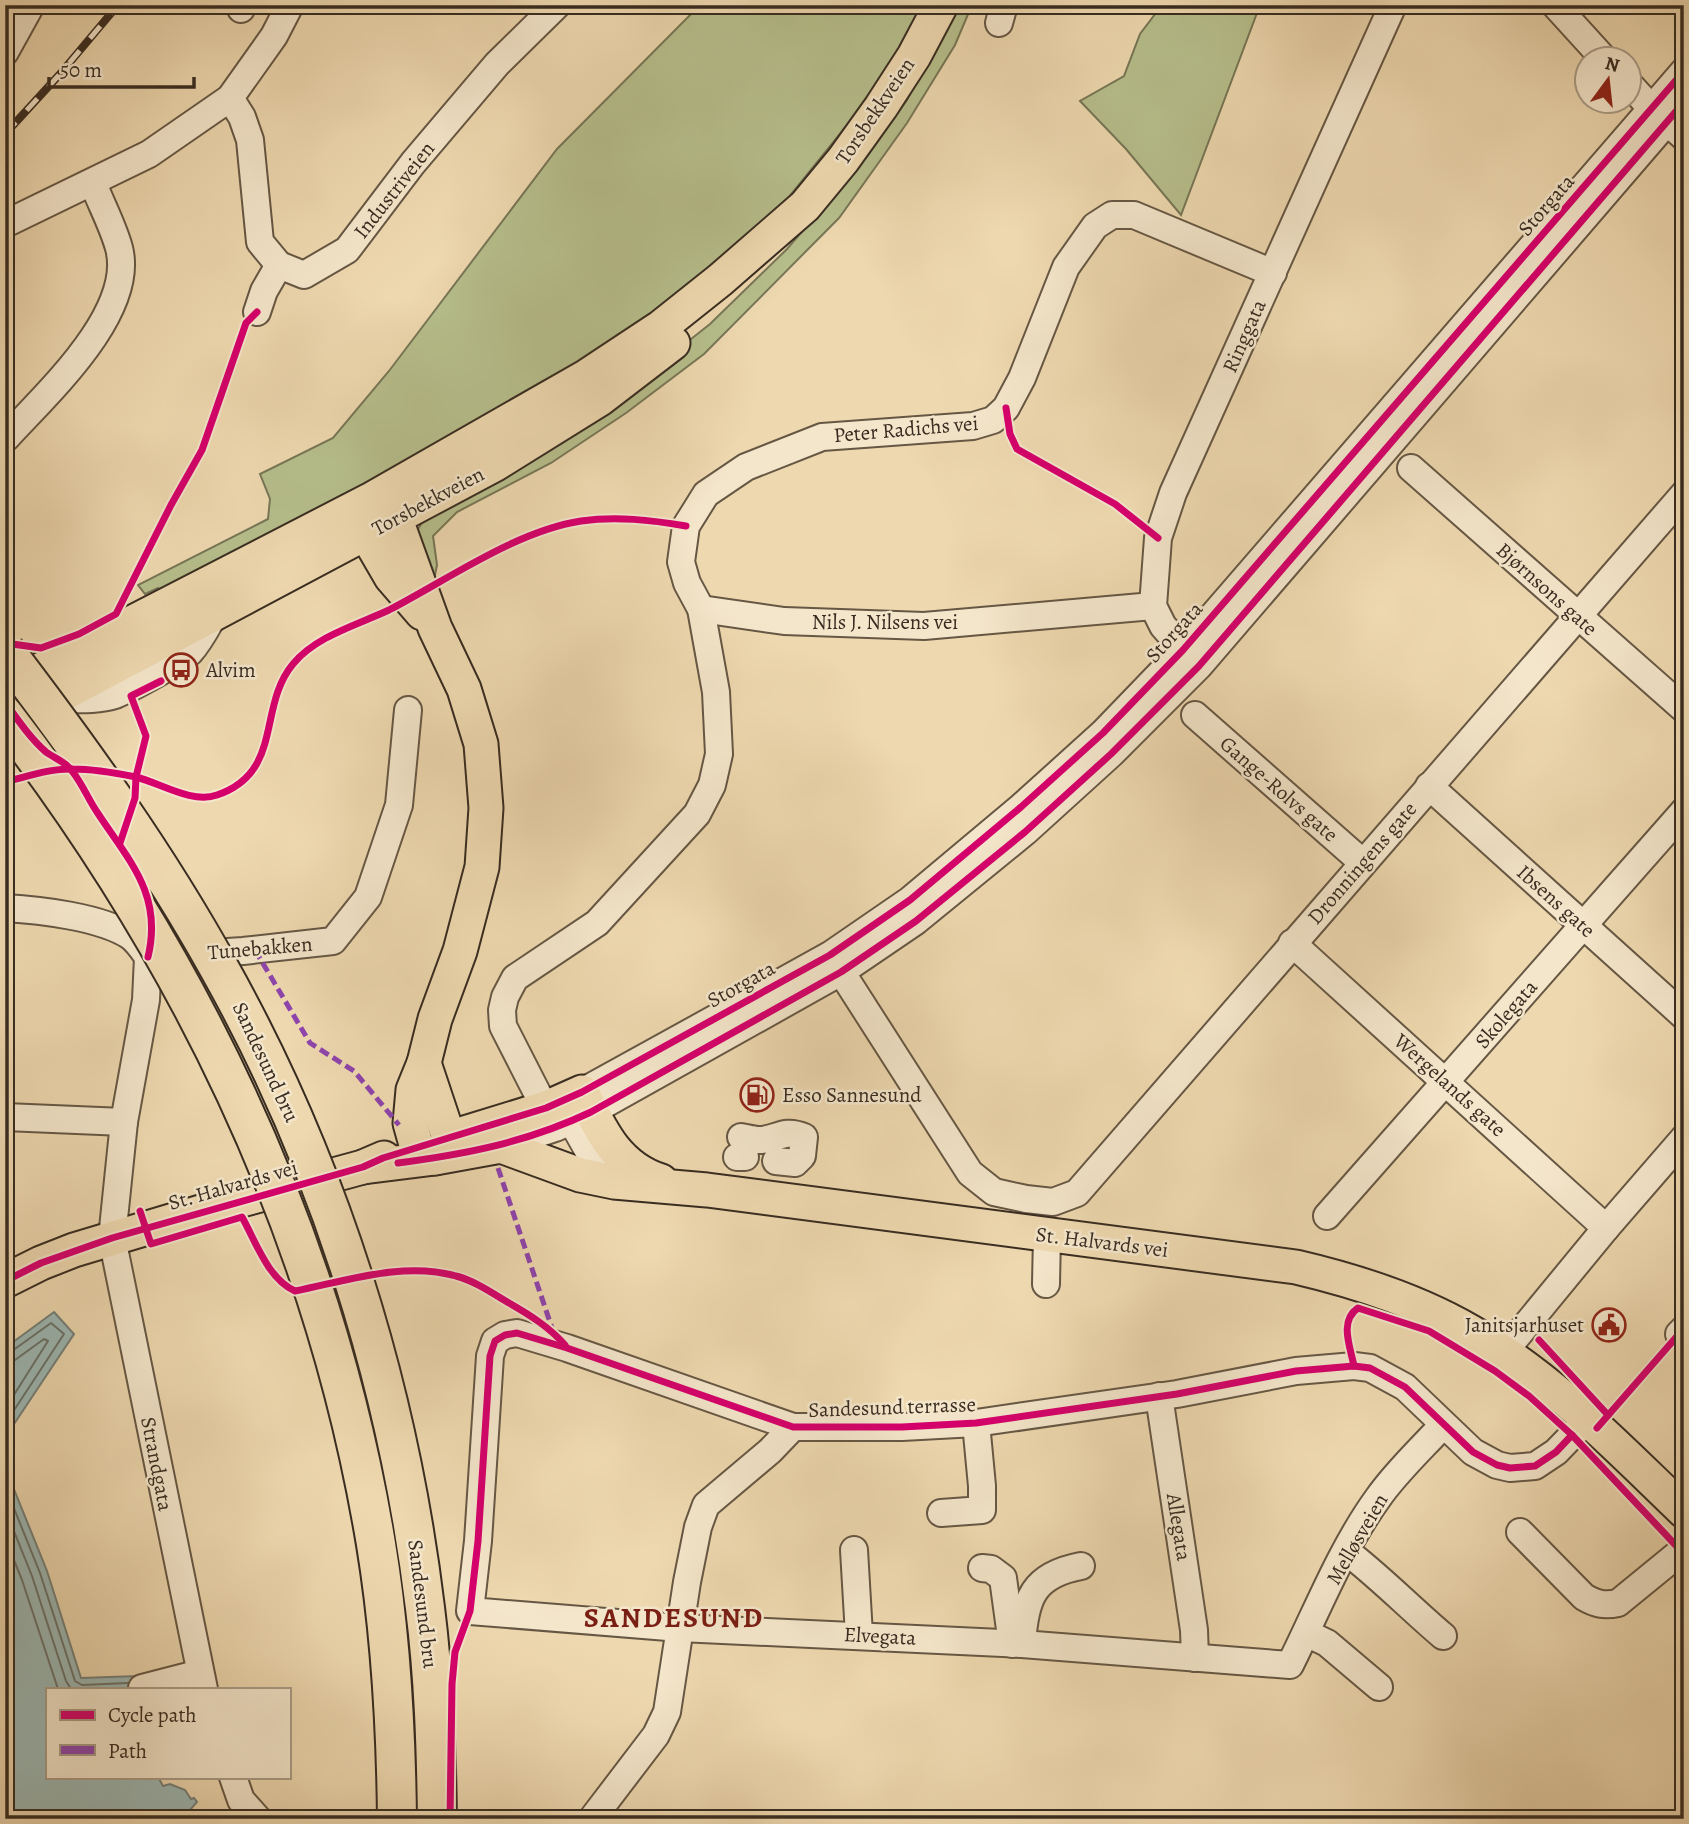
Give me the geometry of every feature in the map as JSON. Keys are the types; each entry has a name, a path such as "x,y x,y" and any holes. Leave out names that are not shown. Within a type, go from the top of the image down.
{"highway":[{"name":"Sandesund bru","path":"5,650 98,776 189,916 254,1034 325,1198 370,1333 405,1480 432,1677 438,1819"},
{"name":"Sandesund bru","path":"5,718 94,841 184,989 261,1146 291,1223 318,1302 348,1408 376,1545 392,1682 397,1819"}],"main road":[{"name":"Torsbekkveien","path":"5,688 377,518 551,431 600,399 668,347 737,287 844,160 914,56 941,5"},
{"name":"Torsbekkveien","path":"5,718 54,699 216,611 377,518"},
{"path":"377,518 399,528 435,628 464,689 481,744 486,808 482,867 460,951 413,1090 410,1123 433,1148"},
{"name":"St. Halvards vei","path":"5,1282 52,1259 112,1238 568,1111 621,1159 653,1178 684,1188"},
{"name":"St. Halvards vei","path":"433,1148 501,1146 580,1175 614,1182 684,1188 1296,1267 1328,1274 1442,1317 1504,1352 1588,1419 1684,1511"}],"street":[{"path":"5,52 32,5"},
{"path":"5,224 149,154 230,98 274,36 290,5"},
{"name":"Ringgata","path":"1153,606 1158,537 1173,493 1393,5"},
{"path":"1555,5 1592,46"},
{"name":"Industriveien","path":"279,265 304,275 347,250 413,163 544,10"},
{"name":"Storgata","path":"568,1111 916,921 1025,832 1111,754 1191,658 1671,117 1684,71"},
{"path":"1644,96 1671,117"},
{"path":"230,98 242,117 250,140 260,242 279,265 264,291 257,312"},
{"path":"6,438 86,349 113,298 120,275 119,250 93,183"},
{"name":"Peter Radichs vei","path":"614,1182 594,1161 568,1111 503,1026 502,1010 505,997 515,978 597,923 697,814 712,785 719,754 716,692 701,610 687,583 681,562 686,526 706,494 747,467 822,437 973,426 993,420 1006,408 1022,378 1066,267 1095,226 1112,215 1134,215 1273,273"},
{"name":"Bjørnsons gate","path":"1411,468 1684,709"},
{"name":"Dronningens gate","path":"835,964 970,1173 994,1192 1026,1199 1053,1202 1077,1193 1684,494"},
{"path":"1153,606 1163,625 1191,658"},
{"name":"Nils J. Nilsens vei","path":"701,610 784,621 924,626 1153,606"},
{"name":"Tunebakken","path":"148,957 243,951 332,941 368,897 398,805 408,710"},
{"name":"Gange-Rolvs gate","path":"1195,715 1363,862"},
{"name":"Ibsens gate","path":"1429,786 1684,1016"},
{"name":"Skolegata","path":"1327,1216 1684,811"},
{"path":"5,908 26,909 107,924 133,938 148,957 146,1000 124,1122 112,1238"},
{"name":"Wergelands gate","path":"1292,943 1606,1228"},
{"name":"St. Halvards vei","path":"501,1146 568,1111"},
{"path":"5,1117 124,1122"},
{"path":"741,1150 784,1133 794,1132 804,1137 802,1156 795,1163 776,1161"},
{"path":"1504,1352 1606,1228 1684,1139"},
{"path":"1046,1284 1047,1235"},
{"name":"Strandgata","path":"112,1238 202,1681"},
{"name":"Sandesund terrasse","path":"470,1611 478,1541 490,1356 495,1341 505,1335 517,1333 567,1348 793,1427 902,1427 976,1423 1159,1396 1296,1371 1354,1366 1370,1368 1405,1388 1473,1452 1497,1465 1535,1466 1556,1452 1588,1419"},
{"name":"Allegata","path":"1159,1396 1194,1630 1195,1658"},
{"path":"941,1513 982,1510 976,1423"},
{"name":"Melløsveien","path":"1290,1665 1346,1551 1380,1495 1443,1425"},
{"path":"592,1819 656,1735 667,1712 698,1527 706,1506 770,1451 793,1427"},
{"path":"1520,1532 1584,1597 1594,1603 1606,1605 1618,1603 1684,1549"},
{"path":"854,1550 859,1635"},
{"path":"1346,1551 1378,1576 1397,1597 1443,1636"},
{"path":"1017,1644 1036,1588 1054,1573 1081,1566"},
{"path":"982,1568 991,1569 1003,1578 1017,1644"},
{"name":"Elvegata","path":"470,1611 680,1628 1017,1644 1290,1665"},
{"path":"1306,1633 1327,1643 1379,1688"},
{"path":"142,1688 202,1681"},
{"path":"233,1778 242,1800 258,1819"}],"green space":[{"path":"700,5 925,5 877,88 768,223 587,365 162,593 158,588 145,594 138,585 268,519 270,499 260,474 333,438 389,371 557,149"},
{"path":"959,5 972,5 955,45 907,123 839,218 704,354 626,413 551,463 457,512 433,536 437,565 434,580 415,534 426,516 604,408 710,324 787,249 868,155 907,100"},
{"path":"1162,5 1260,5 1181,215 1126,149 1080,101 1124,76 1140,34"}],"water":[{"path":"54,1312 74,1334 6,1436 5,1444 5,1367 8,1365 5,1361 5,1348"},
{"path":"5,1467 47,1571 81,1678 138,1676 143,1688 46,1688 46,1778 159,1778 163,1786 170,1784 185,1790 191,1799 194,1798 197,1802 182,1819 5,1819"}],"railway":[{"path":"5,134 118,5"}],"marked path":[{"path":"255,950 310,1043 354,1071 399,1125"},
{"path":"498,1168 553,1331"}],"cycle path":[{"path":"5,1281 41,1263 112,1238 363,1167 383,1158 546,1108 582,1092 830,955 910,900 1021,807 1103,733 1183,650 1684,71"},
{"path":"398,1163 520,1139 591,1112 841,972 916,921 1025,832 1111,754 1199,666 1684,102"},
{"path":"5,643 41,648 79,634 116,614 202,450 246,323 257,312"},
{"path":"1006,408 1010,434 1017,449 1115,504 1158,538"},
{"path":"5,782 47,771 81,769 136,777 197,797 217,795 238,785 252,771 261,755 282,681 302,654 325,639 389,610 482,558 556,526 607,519 647,520 686,526"},
{"path":"120,843 135,798 136,777 146,736 131,696 161,681"},
{"path":"5,702 40,747 72,771 140,879 151,915 148,957"},
{"path":"140,1211 151,1244 242,1217 270,1269 277,1278 295,1291 396,1272 436,1272 463,1278 532,1317 565,1345"},
{"path":"1354,1366 1347,1327 1352,1313 1358,1308 1429,1331 1495,1371 1529,1396 1572,1435 1684,1554"},
{"path":"450,1819 455,1652 470,1611 478,1541 490,1356 495,1341 505,1335 517,1333 567,1348 793,1427 902,1427 976,1423 1177,1394 1296,1371 1354,1366 1370,1368 1405,1387 1473,1452 1497,1465 1510,1468 1535,1466 1556,1452 1572,1435"},
{"path":"1597,1428 1679,1334"},
{"path":"1539,1340 1608,1415"}],"place":[{"name":"Alvim","path":"181,670"},
{"name":"Esso Sannesund","path":"757,1095"},
{"name":"Janitsjarhuset","path":"1609,1325"}],"district":[{"name":"SANDESUND","path":"674,1617"}]}
